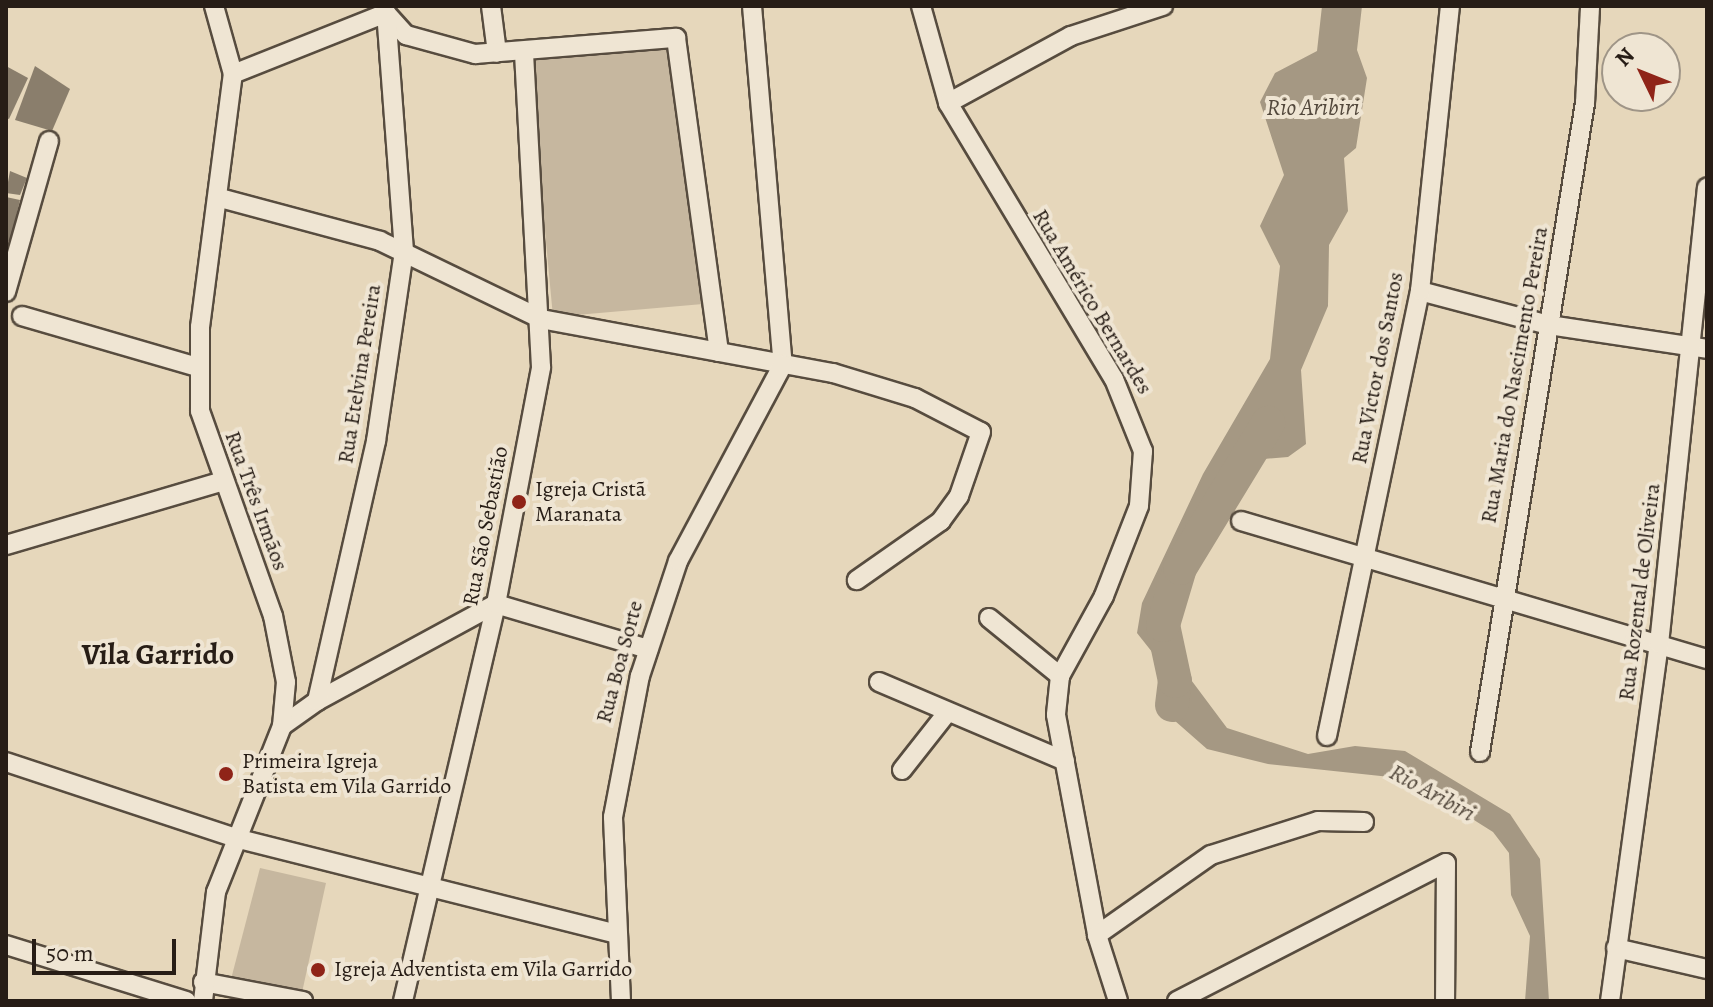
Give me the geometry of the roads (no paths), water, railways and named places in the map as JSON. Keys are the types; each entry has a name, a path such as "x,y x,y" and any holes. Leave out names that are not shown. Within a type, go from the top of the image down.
{"street":[{"name":"Rua Três Irmãos","path":"203,1001 216,892 282,726 284,660 220,482 203,423 198,367 233,74 214,6"},
{"path":"491,6 497,53"},
{"path":"752,6 783,364"},
{"name":"Rua Américo Bernardes","path":"921,6 948,103 1114,379 1143,451 1139,506 1104,596 1060,676 1056,715 1097,935 1118,1001"},
{"path":"948,103 1071,36 1163,6"},
{"name":"Rua Victor dos Santos","path":"1327,736 1420,291 1450,6"},
{"name":"Rua Maria do Nascimento Pereira","path":"1480,752 1498,603 1549,325 1585,103 1590,6"},
{"path":"233,74 385,10 406,35 497,53 676,38 719,352"},
{"name":"Rua Etelvina Pereira","path":"317,701 376,441 404,251 385,10"},
{"name":"Rua São Sebastião","path":"403,1001 496,604 541,367 541,319 524,51"},
{"path":"6,292 49,141"},
{"name":"Rua Rozental de Oliveira","path":"1610,1001 1701,348 1707,188"},
{"path":"220,198 404,251 541,319 783,364 915,398 981,432 959,496 941,521 857,580"},
{"path":"1420,291 1549,325 1701,348"},
{"path":"22,316 198,367"},
{"name":"Rua Boa Sorte","path":"621,1001 613,933 619,762 648,649 701,510 783,364"},
{"path":"6,545 220,482"},
{"path":"1241,521 1367,555 1498,603 1707,659"},
{"path":"282,726 317,701 496,604 648,649"},
{"path":"989,618 1060,676"},
{"path":"879,682 946,714 1065,761"},
{"path":"902,770 946,714"},
{"path":"6,762 239,839 613,933"},
{"path":"1097,935 1211,855 1318,821 1364,822"},
{"path":"1177,1001 1446,863 1445,1001"},
{"path":"6,945 186,1001"},
{"path":"1616,948 1707,969"},
{"path":"203,982 303,1001"}],"water":[{"name":"Rio Aribiri","path":"1322,6 1362,6 1357,50 1367,78 1356,148 1344,158 1348,211 1329,245 1328,306 1301,370 1306,444 1288,457 1240,461 1227,469 1174,572 1156,633 1227,728 1308,754 1355,746 1405,751 1510,814 1540,859 1549,1001 1525,1001 1530,936 1511,895 1509,853 1493,832 1409,779 1268,764 1207,749 1166,713 1156,657 1137,633 1142,603 1203,474 1270,359 1280,266 1260,226 1284,175 1260,102 1275,73 1317,51"}],"waterway":[{"name":"Rio Aribiri","path":"1172,705 1175,681 1163,625 1180,568 1268,423"}],"place":[{"name":"Igreja Cristã Maranata","path":"519,502"},
{"name":"Primeira Igreja Batista em Vila Garrido","path":"226,774"},
{"name":"Igreja Adventista em Vila Garrido","path":"318,970"}],"district":[{"name":"Vila Garrido","path":"158,654"}]}
